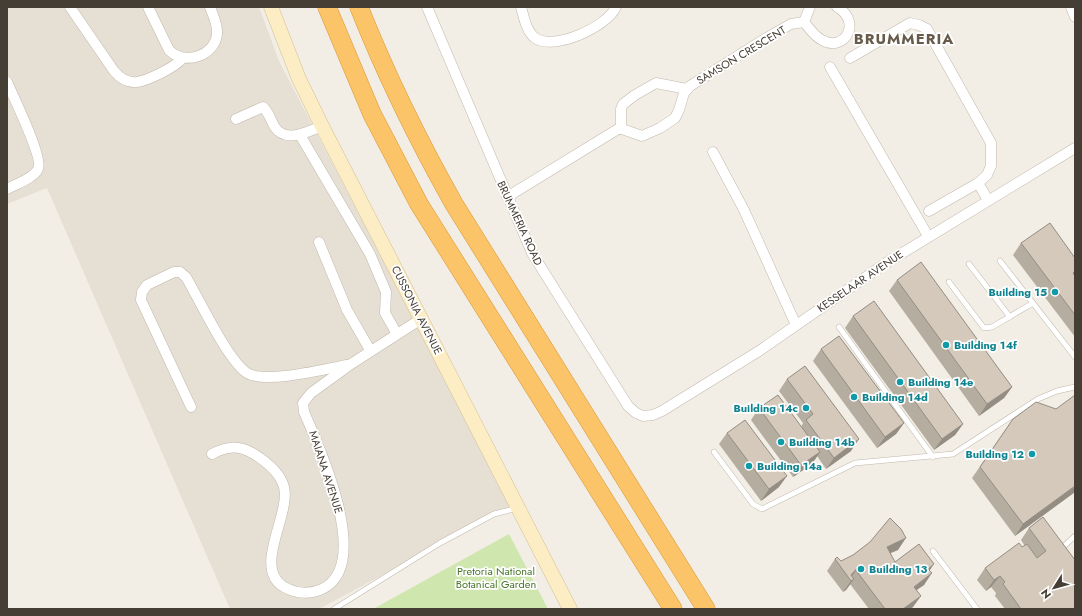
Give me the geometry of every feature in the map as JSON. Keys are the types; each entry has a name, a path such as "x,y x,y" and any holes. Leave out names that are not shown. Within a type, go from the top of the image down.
{"highway":[{"path":"327,7 372,114 419,204 673,609"},
{"path":"359,7 385,68 420,142 454,204 706,609"}],"main road":[{"name":"CUSSONIA AVENUE","path":"271,7 299,79 322,126 570,609"}],"street":[{"path":"70,7 114,71 122,79 131,82 142,82 170,68 182,59 192,58 204,53 215,42 217,28 210,7"},
{"path":"148,7 169,50 182,59"},
{"name":"BRUMMERIA ROAD","path":"427,7 507,196 535,258 630,409 638,414 647,416"},
{"path":"521,7 529,31 536,38 544,41 560,40 593,29 604,21 616,7"},
{"path":"810,7 804,22 818,38 826,42 835,42 845,38 850,31 847,10 837,7"},
{"path":"1071,7 1075,16"},
{"name":"SAMSON CRESCENT","path":"686,89 663,83 651,85 623,104 621,110 621,129 642,136 660,128 678,115 686,89 768,37 791,24 804,22"},
{"path":"850,58 910,23 927,29 991,143 991,170 978,183 929,211"},
{"path":"830,67 928,236"},
{"path":"7,82 39,160 39,168 33,175 7,189"},
{"path":"236,119 262,107 280,133 300,135 322,126"},
{"path":"507,196 621,129"},
{"path":"300,135 370,254 386,292 385,313 397,334"},
{"name":"KESSELAAR AVENUE","path":"647,416 659,413 759,351 864,277 928,236 1075,148"},
{"path":"714,152 744,210 796,325"},
{"path":"978,183 988,200"},
{"path":"319,242 347,310 370,350"},
{"path":"191,408 141,300 142,292 147,285 174,272 180,272 186,277 235,362 248,374 266,378 351,364"},
{"name":"MAIANA AVENUE","path":"212,454 229,447 243,448 262,459 277,473 284,487 285,502 274,545 272,564 273,574 279,583 295,591 311,593 324,588 336,577 342,561 344,542 343,524 335,495 304,412 303,403 311,393 370,350 421,319"}],"lane":[{"path":"1000,261 1075,357"},
{"path":"969,264 1010,317"},
{"path":"949,282 983,327 989,328 1033,303"},
{"path":"839,327 933,457"},
{"path":"714,452 753,504 762,509 855,463 933,457 947,455 960,450 1038,399 1057,391 1075,387"},
{"path":"334,609 440,543 472,525 502,510 518,508"},
{"path":"1064,555 1062,550 1064,546 1075,536"},
{"path":"933,551 977,609"}],"shaded area":[{"path":"7,7 259,7 279,61 511,506 319,609 230,609 47,188 7,204"}],"green space":[{"name":"Pretoria National Botanical Garden","path":"509,534 548,609 373,609"}],"building":[{"path":"1050,223 1075,258 1075,271 1073,273 1075,276 1075,315 1021,243"},
{"path":"921,262 1012,387 987,404 897,280"},
{"path":"874,301 963,424 942,439 853,316"},
{"path":"839,336 904,423 885,437 821,349"},
{"path":"805,366 859,439 834,458 806,420 813,414 787,379"},
{"path":"778,395 820,452 801,465 759,408"},
{"name":"Building 12","path":"1075,395 1075,486 1023,524 980,467 1013,419 1036,402 1056,409"},
{"path":"745,420 787,476 769,489 727,433"},
{"path":"1043,517 1075,560 1075,609 1021,609 1003,584 1005,582 1000,576 994,580 985,568 1019,543 1022,547 1027,544 1037,558 1046,551 1029,528"},
{"name":"Building 13","path":"890,518 901,529 906,538 887,547 895,562 919,544 934,564 928,569 932,573 914,587 921,596 903,609 885,609 858,573 863,569 860,565 851,575 854,579 851,581 835,559 837,557 841,561 853,555 870,542"}],"place":[{"name":"Building 15","path":"1055,292"},
{"name":"Building 14f","path":"946,345"},
{"name":"Building 14e","path":"900,382"},
{"name":"Building 14d","path":"854,397"},
{"name":"Building 14c","path":"806,408"},
{"name":"Building 14b","path":"781,442"},
{"name":"Building 12","path":"1032,454"},
{"name":"Building 14a","path":"749,466"},
{"name":"Building 13","path":"861,569"}],"district":[{"name":"BRUMMERIA","path":"904,39"}]}
